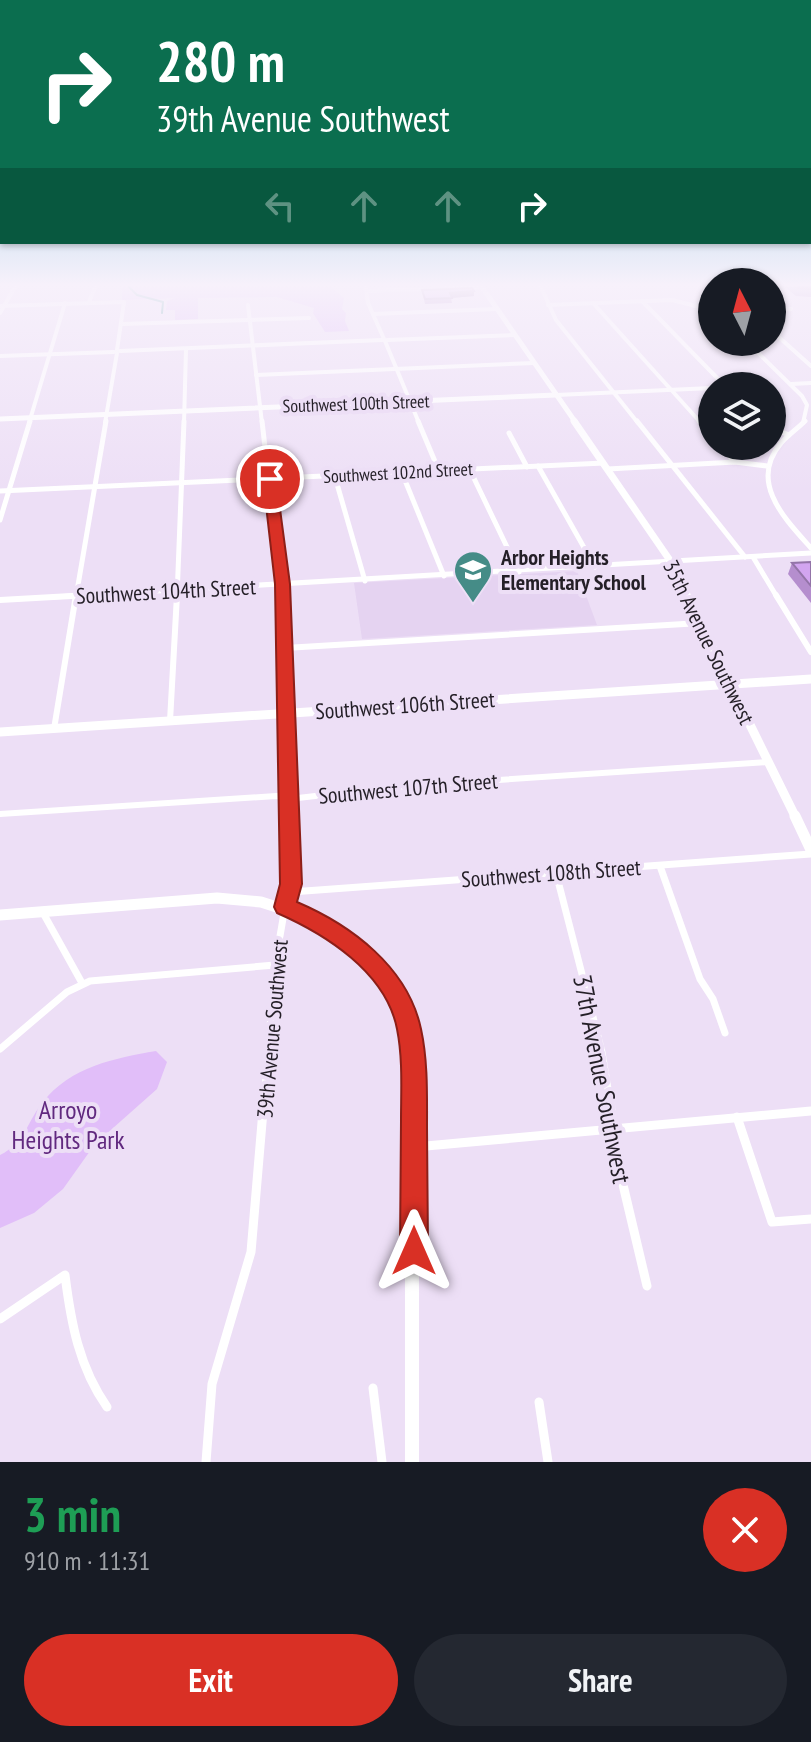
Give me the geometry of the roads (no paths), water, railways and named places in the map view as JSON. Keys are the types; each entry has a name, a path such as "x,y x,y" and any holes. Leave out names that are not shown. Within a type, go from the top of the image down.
{"street":[{"path":"0,520 49,355"},
{"path":"54,729 117,355"},
{"path":"170,721 183,482 186,355"},
{"name":"39th Avenue Southwest","path":"206,1462 212,1384 251,1252 275,965 285,907 291,892 282,584 254,355"},
{"path":"390,355 439,471"},
{"name":"35th Avenue Southwest","path":"528,355 671,562 811,852"},
{"path":"586,355 745,557"},
{"path":"639,355 698,421"},
{"path":"695,355 711,372"},
{"path":"761,356 805,400 807,415 803,424 789,435 767,466 765,482 773,503 811,551"},
{"path":"256,375 534,363"},
{"path":"790,384 811,383"},
{"name":"Southwest 100th Street","path":"0,419 698,389"},
{"path":"509,433 527,467"},
{"name":"Southwest 102nd Street","path":"0,491 538,466 735,462 767,466"},
{"path":"538,466 595,567"},
{"path":"470,470 519,572"},
{"path":"402,473 444,576"},
{"path":"335,477 365,581"},
{"name":"Southwest 104th Street","path":"0,600 519,572 811,551"},
{"path":"753,557 811,652"},
{"path":"285,648 701,623"},
{"name":"Southwest 106th Street","path":"0,732 811,679"},
{"name":"Southwest 107th Street","path":"0,814 290,797 768,762"},
{"name":"Southwest 108th Street","path":"291,892 811,852"},
{"path":"660,866 700,979 713,999 725,1033"},
{"name":"37th Avenue Southwest","path":"556,873 602,1052 615,1128 615,1151 647,1286"},
{"path":"0,915 222,898 285,907 318,921 354,945 393,990 409,1028 412,1047 415,1147 412,1462"},
{"path":"42,911 82,983"},
{"path":"0,1049 82,983 102,978 275,965"},
{"path":"415,1147 811,1111"},
{"path":"737,1117 772,1222 811,1219"},
{"path":"0,1319 65,1275 74,1341 94,1391 107,1407"},
{"path":"373,1388 382,1462"},
{"path":"539,1402 548,1462"}],"place":[{"name":"Arbor Heights Elementary School","path":"473,604"}],"park label":[{"name":"Arroyo Heights Park","path":"68,1125"}]}
